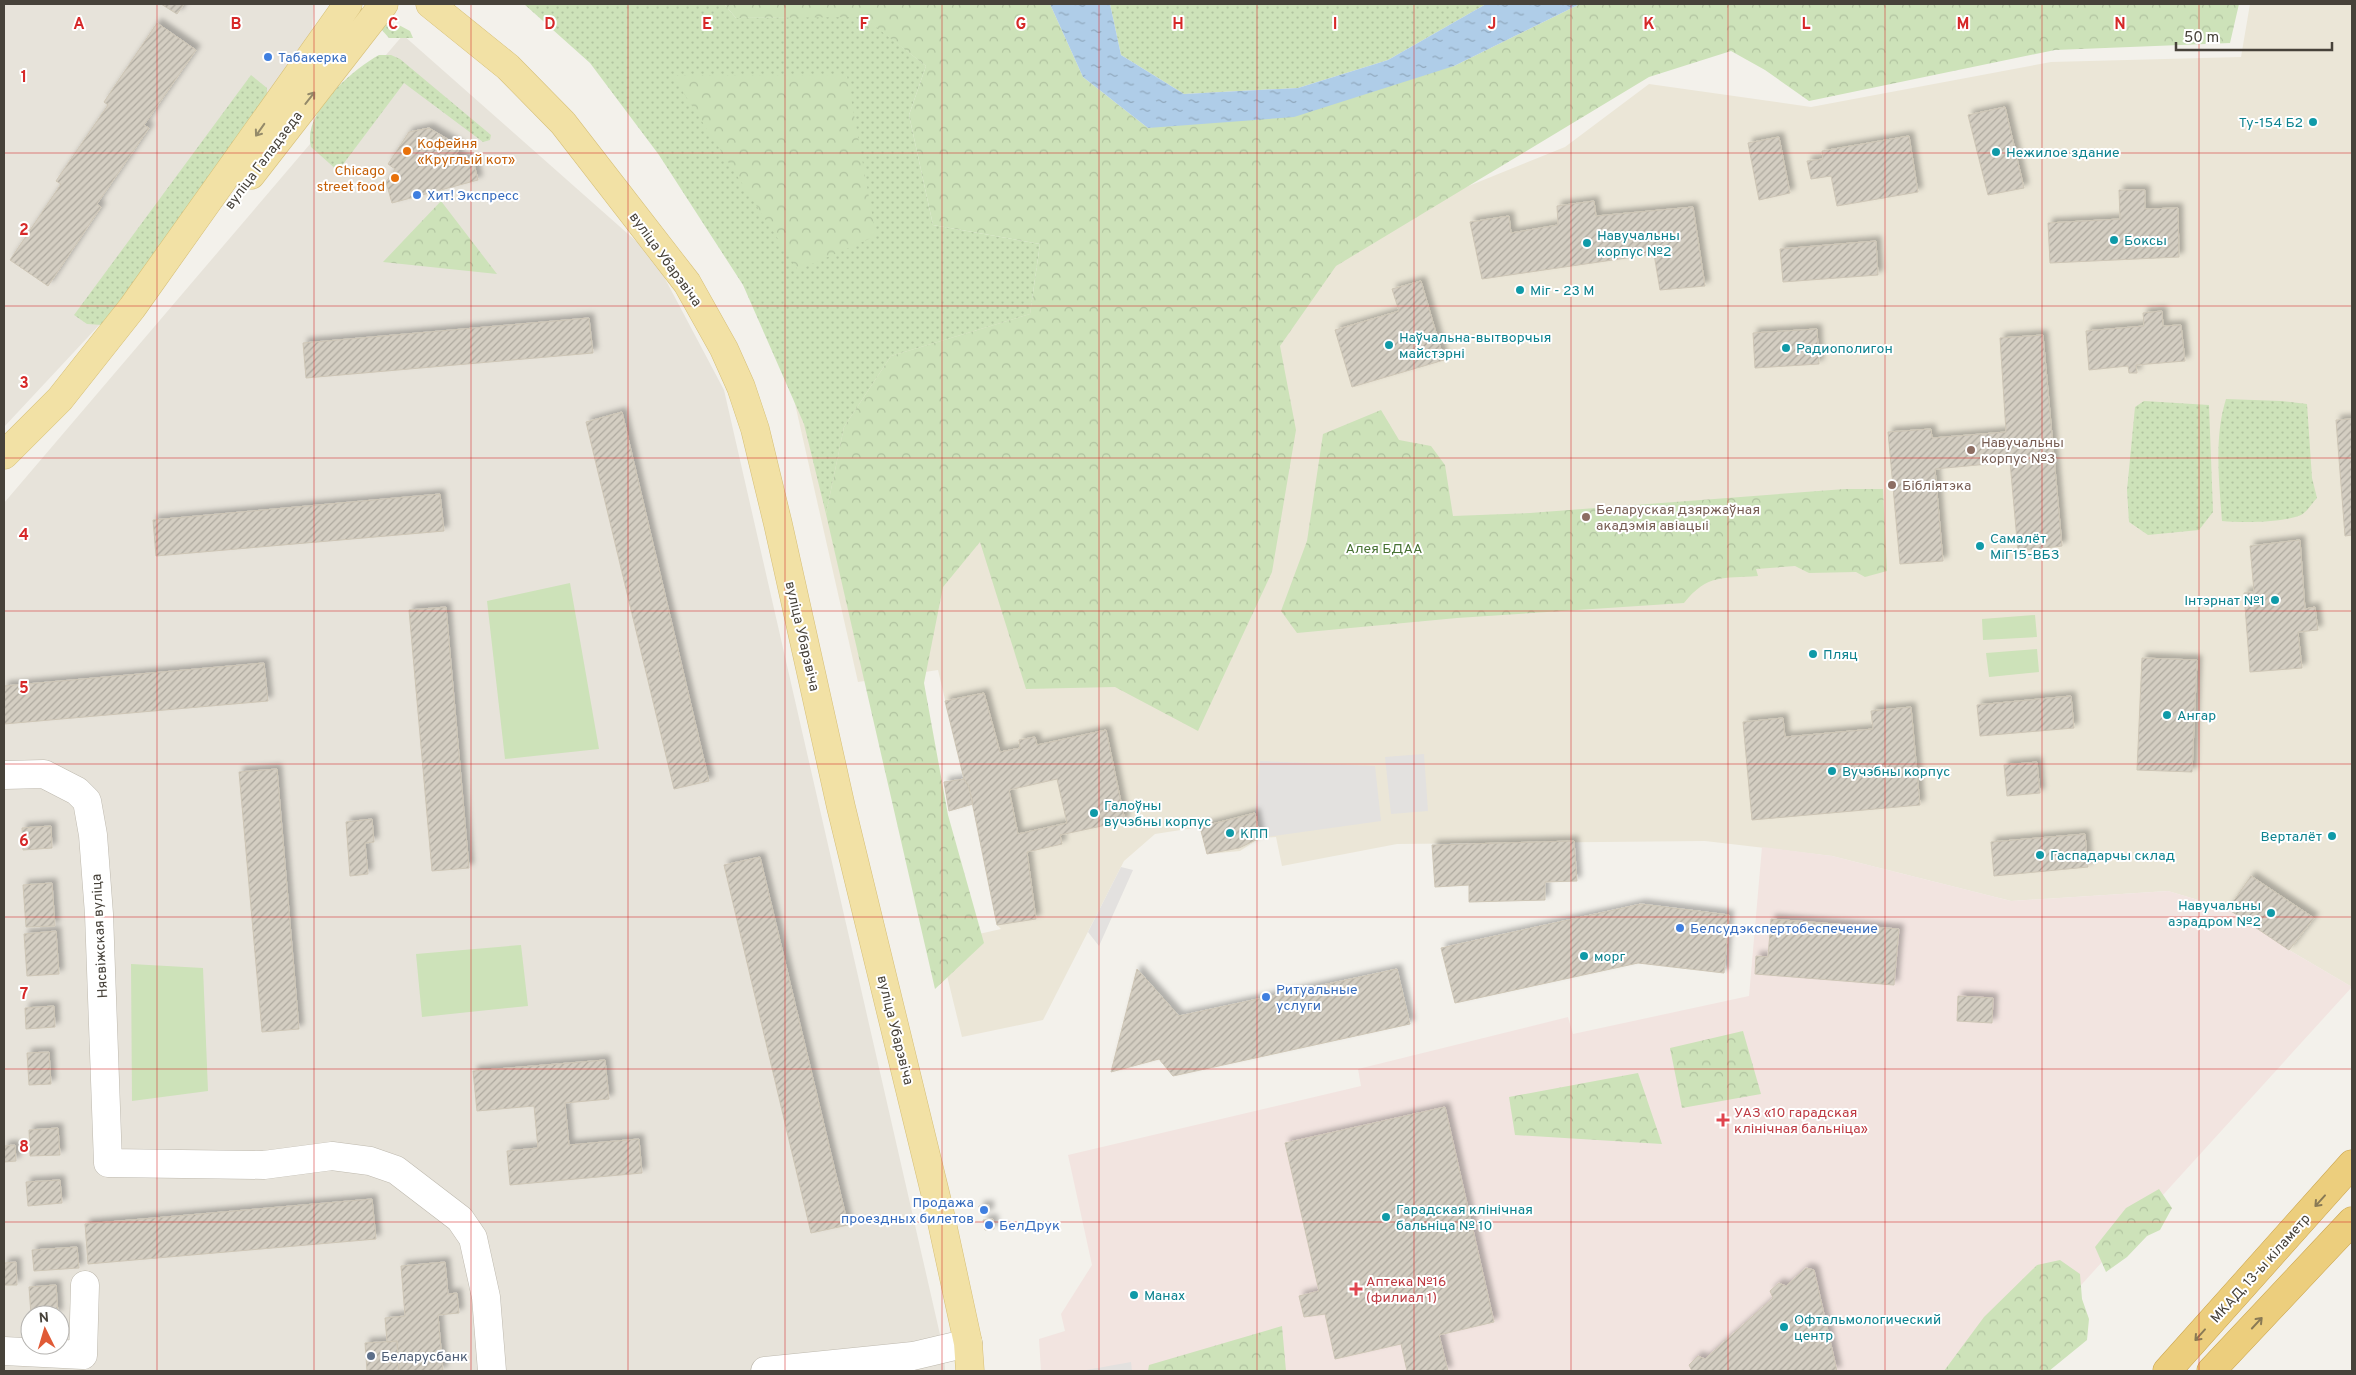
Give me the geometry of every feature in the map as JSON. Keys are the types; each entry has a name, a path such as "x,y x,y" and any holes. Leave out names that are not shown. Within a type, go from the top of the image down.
{"highway":[{"name":"МКАД, 13-ы кіламетр","path":"2168,1371 2352,1164"},
{"path":"2211,1371 2342,1238 2352,1220"}],"main road":[{"name":"вуліца Галадзеда","path":"4,455 60,399 132,308 348,4"},
{"name":"вуліца Галадзеда","path":"132,308 222,215 269,150 384,4"},
{"name":"вуліца Убарэвіча","path":"430,4 508,67 563,123 687,283 724,349 740,387 755,429 778,524 841,807 939,1209 968,1343 970,1371"}],"street":[{"name":"Нясвіжская вуліца","path":"4,775 44,774 77,791 87,800 93,835 99,914 108,1162 264,1165 332,1156 370,1161 396,1170 460,1219 473,1238 486,1296 492,1371"},
{"path":"4,1351 83,1355 86,1285"},
{"path":"765,1371 913,1356 968,1343"}],"shaded area":[{"path":"4,4 314,4 312,32 102,322 4,427"},
{"name":"Беларуская дзяржаўная акадэмія авіацыі","path":"2250,4 2352,4 2352,987 2289,950 2228,909 2168,891 2011,901 1832,856 1705,841 1397,844 1282,866 1276,837 1260,838 1240,851 1207,854 1200,827 1155,834 1124,861 1043,1020 962,1037 939,943 1001,929 997,925 969,788 964,779 938,670 858,682 786,364 1434,200 1565,147 1649,84 1811,107 2051,62 2241,57"},
{"path":"403,35 653,256 724,390 944,1352 945,1371 4,1371 4,503"},
{"path":"1424,754 1428,811 1391,814 1385,757"},
{"path":"1260,761 1375,766 1381,821 1260,838 1255,813"},
{"name":"УАЗ «10 гарадская клінічная бальніца»","path":"1762,847 1832,856 2011,901 2168,891 2228,909 2289,950 2352,987 2003,1371 1041,1371 1039,1339 1065,1331 1061,1314 1092,1265 1068,1155 1361,1086 1358,1069 1568,1017 1573,1034 1749,996"},
{"path":"1121,867 1133,870 1099,946 1088,932"},
{"path":"1131,1362 1132,1371 1081,1371"}],"green space":[{"path":"524,4 724,4 736,18 863,16 926,66 909,115 933,225 1040,244 1030,314 891,356 844,427 826,514 804,424 743,285 659,155 590,63"},
{"path":"724,4 1050,4 1083,77 1148,128 1454,66 1580,4 2239,4 2230,43 2055,50 1809,101 1765,70 1731,51 1649,77 1336,266 1280,346 1296,430 1272,572 1198,731 1115,687 1026,689 980,542 943,587 924,683 948,815 984,943 935,989 826,514 844,427 891,356 1030,314 1040,244 933,225 909,115 926,66 863,17 736,18"},
{"path":"1110,4 1486,4 1388,60 1298,88 1184,94 1121,55"},
{"path":"397,24 410,31 413,38 389,38 381,29 386,25"},
{"path":"379,55 391,55 400,59 491,135 490,140 483,142 404,83 338,171 311,147 310,134 314,120 321,107 343,82"},
{"path":"251,75 267,88 267,99 102,325 87,324 74,315"},
{"path":"672,75 847,76 876,236 798,270"},
{"path":"441,201 497,274 383,262"},
{"path":"2226,399 2307,404 2312,478 2317,498 2303,514 2293,518 2273,521 2222,521 2219,444 2222,414"},
{"path":"2144,401 2209,405 2213,512 2199,530 2148,535 2129,522 2127,490 2135,407"},
{"name":"Алея БДАА","path":"1381,410 1399,440 1431,446 1445,465 1453,516 1530,513 1845,489 1883,489 1887,571 1865,577 1856,572 1809,573 1795,566 1756,569 1758,576 1717,579 1709,582 1693,593 1684,603 1457,618 1297,633 1281,611 1307,541 1323,434"},
{"path":"570,583 599,749 505,759 487,601"},
{"path":"2035,615 2037,637 1983,640 1982,619"},
{"path":"2037,649 2039,672 1989,677 1986,653"},
{"path":"521,945 528,1006 422,1017 416,954"},
{"path":"131,964 203,968 208,1091 132,1101"},
{"path":"1743,1031 1761,1094 1682,1108 1670,1048"},
{"path":"1638,1073 1662,1144 1515,1135 1509,1097"},
{"path":"2159,1189 2172,1208 2160,1230 2147,1236 2127,1257 2106,1272 2095,1247 2126,1208"},
{"path":"2060,1260 2080,1274 2082,1299 2089,1319 2087,1340 2049,1371 1944,1371 1984,1317 2037,1265"},
{"path":"1282,1326 1286,1371 1148,1371 1149,1365"}],"water":[{"path":"1050,4 1110,4 1121,55 1184,94 1298,88 1388,60 1486,4 1580,4 1454,66 1294,117 1148,128 1083,77"}],"building":[{"path":"161,4 184,4 177,14"},
{"path":"157,23 196,50 144,125 149,128 97,204 101,207 48,286 10,260 61,184 56,181 108,105 104,102"},
{"name":"Нежилое здание","path":"2005,107 2024,188 1988,195 1968,115"},
{"path":"429,128 461,147 456,154 474,164 478,180 392,203 386,182 395,169 388,164 409,132"},
{"path":"1909,136 1918,192 1837,206 1831,176 1811,179 1807,161 1823,159 1822,151"},
{"path":"1779,137 1790,193 1759,200 1748,143"},
{"name":"Боксы","path":"2119,190 2145,190 2145,209 2178,208 2179,257 2050,263 2048,223 2120,219"},
{"name":"Навучальны корпус №2","path":"1594,201 1596,216 1693,207 1705,286 1660,290 1654,254 1482,279 1470,222 1509,216 1511,233 1558,225 1557,206"},
{"path":"1876,241 1878,275 1783,282 1780,249"},
{"name":"Наўчальна-вытворчыя майстэрні","path":"1421,281 1444,360 1352,387 1335,330 1399,311 1392,289"},
{"path":"2162,311 2163,326 2181,325 2185,361 2136,365 2137,373 2129,373 2128,366 2089,370 2086,331 2144,326 2143,313"},
{"path":"589,318 593,353 306,378 303,343"},
{"name":"Радиополигон","path":"1817,329 1819,364 1755,368 1753,333"},
{"name":"Навучальны корпус №3","path":"2043,335 2062,546 2018,551 2010,462 1935,469 1943,561 1900,564 1888,432 1931,429 1932,438 2006,432 2000,338"},
{"path":"622,412 709,781 674,789 586,422"},
{"path":"2352,419 2352,535 2345,536 2336,420"},
{"path":"440,494 444,531 156,556 153,520"},
{"name":"Інтэрнат №1","path":"2300,540 2305,609 2315,607 2318,630 2298,632 2302,668 2250,672 2244,593 2254,592 2250,546"},
{"path":"446,607 469,868 432,871 409,610"},
{"name":"Ангар","path":"2142,658 2197,660 2192,772 2137,770"},
{"path":"264,663 268,701 4,724 4,686"},
{"name":"Галоўны вучэбны корпус","path":"984,693 1000,752 1020,748 1019,740 1035,737 1037,745 1106,730 1125,821 1060,835 1062,844 1027,852 1036,919 997,925 969,787 964,779 945,701","holes":["1057,779 1067,823 1018,834 1009,790"]},
{"path":"2071,696 2074,728 1980,736 1977,705"},
{"name":"Вучэбны корпус","path":"1911,707 1920,805 1752,820 1743,722 1783,718 1785,737 1873,729 1871,711"},
{"path":"2037,762 2040,793 2007,796 2004,765"},
{"path":"277,769 299,1029 262,1032 239,772"},
{"path":"964,779 969,787 973,804 949,811 944,782"},
{"name":"КПП","path":"1255,813 1260,838 1239,848 1207,854 1200,827"},
{"path":"372,819 374,842 365,843 368,874 350,876 346,822"},
{"path":"51,826 52,848 23,850 22,828"},
{"name":"Гаспадарчы склад","path":"2085,834 2088,867 1994,876 1991,842"},
{"path":"1574,841 1577,881 1545,882 1545,900 1469,902 1469,885 1435,887 1432,845"},
{"path":"760,857 848,1225 811,1233 724,865"},
{"name":"Навучальны аэрадром №2","path":"2251,876 2314,918 2289,950 2228,909"},
{"path":"52,883 55,926 26,927 23,885"},
{"name":"морг","path":"1641,904 1729,915 1724,973 1638,963 1455,1003 1441,948"},
{"path":"1771,919 1899,929 1894,985 1755,974 1756,956 1768,957"},
{"path":"56,931 59,974 27,976 24,934"},
{"path":"1137,969 1179,1016 1397,969 1410,1024 1173,1076 1159,1059 1111,1072"},
{"path":"1958,996 1993,998 1992,1023 1957,1021"},
{"path":"54,1006 55,1027 26,1029 25,1008"},
{"path":"49,1052 51,1084 29,1085 27,1053"},
{"path":"605,1060 609,1099 565,1103 569,1145 639,1139 642,1173 510,1185 507,1151 538,1148 534,1106 477,1111 473,1071"},
{"name":"Гарадская клінічная бальніца № 10","path":"1445,1107 1494,1322 1439,1335 1448,1371 1407,1371 1401,1344 1335,1359 1325,1314 1304,1317 1299,1296 1319,1291 1285,1143"},
{"path":"58,1128 60,1155 30,1156 29,1130"},
{"path":"15,1145 16,1161 4,1162 4,1146"},
{"path":"60,1180 62,1203 28,1206 26,1182"},
{"path":"372,1199 376,1239 88,1264 85,1224"},
{"name":"Продажа проездных билетов","path":"989,1205 989,1213 980,1214 979,1206"},
{"name":"БелДрук","path":"993,1219 994,1229 985,1230 983,1220"},
{"path":"77,1247 79,1268 34,1271 32,1250"},
{"path":"16,1262 17,1285 4,1285 4,1263"},
{"path":"445,1262 448,1294 457,1293 459,1313 438,1315 443,1371 399,1371 397,1341 387,1342 385,1318 405,1316 401,1266"},
{"name":"Офтальмологический центр","path":"1806,1268 1814,1270 1837,1371 1692,1371 1689,1365 1698,1356 1705,1359 1773,1298 1770,1291 1779,1283 1786,1286"},
{"path":"56,1285 57,1305 30,1305 29,1287"},
{"path":"397,1341 399,1371 367,1371 365,1343"}],"place":[{"name":"Табакерка","path":"268,57"},
{"name":"Ту-154 Б2","path":"2313,122"},
{"name":"Кофейня «Круглый кот»","path":"407,151"},
{"name":"Нежилое здание","path":"1996,152"},
{"name":"Chicago street food","path":"395,178"},
{"name":"Хит! Экспресс","path":"417,195"},
{"name":"Боксы","path":"2114,240"},
{"name":"Навучальны корпус №2","path":"1587,243"},
{"name":"Міг - 23 М","path":"1520,290"},
{"name":"Наўчальна-вытворчыя майстэрні","path":"1389,345"},
{"name":"Радиополигон","path":"1786,348"},
{"name":"Навучальны корпус №3","path":"1971,450"},
{"name":"Бібліятэка","path":"1892,485"},
{"name":"Беларуская дзяржаўная акадэмія авіацыі","path":"1586,517"},
{"name":"Самалёт МіГ15-ВБЗ","path":"1980,546"},
{"name":"Інтэрнат №1","path":"2275,600"},
{"name":"Пляц","path":"1813,654"},
{"name":"Ангар","path":"2167,715"},
{"name":"Вучэбны корпус","path":"1832,771"},
{"name":"Галоўны вучэбны корпус","path":"1094,813"},
{"name":"КПП","path":"1230,833"},
{"name":"Верталёт","path":"2332,836"},
{"name":"Гаспадарчы склад","path":"2040,855"},
{"name":"Навучальны аэрадром №2","path":"2271,913"},
{"name":"Белсудэкспертобеспечение","path":"1680,928"},
{"name":"морг","path":"1584,956"},
{"name":"Ритуальные услуги","path":"1266,997"},
{"name":"УАЗ «10 гарадская клінічная бальніца»","path":"1723,1120"},
{"name":"Продажа проездных билетов","path":"984,1210"},
{"name":"Гарадская клінічная бальніца № 10","path":"1386,1217"},
{"name":"БелДрук","path":"989,1225"},
{"name":"Аптека №16 (филиал 1)","path":"1356,1289"},
{"name":"Манах","path":"1134,1295"},
{"name":"Офтальмологический центр","path":"1784,1327"},
{"name":"Беларусбанк","path":"371,1356"}]}
